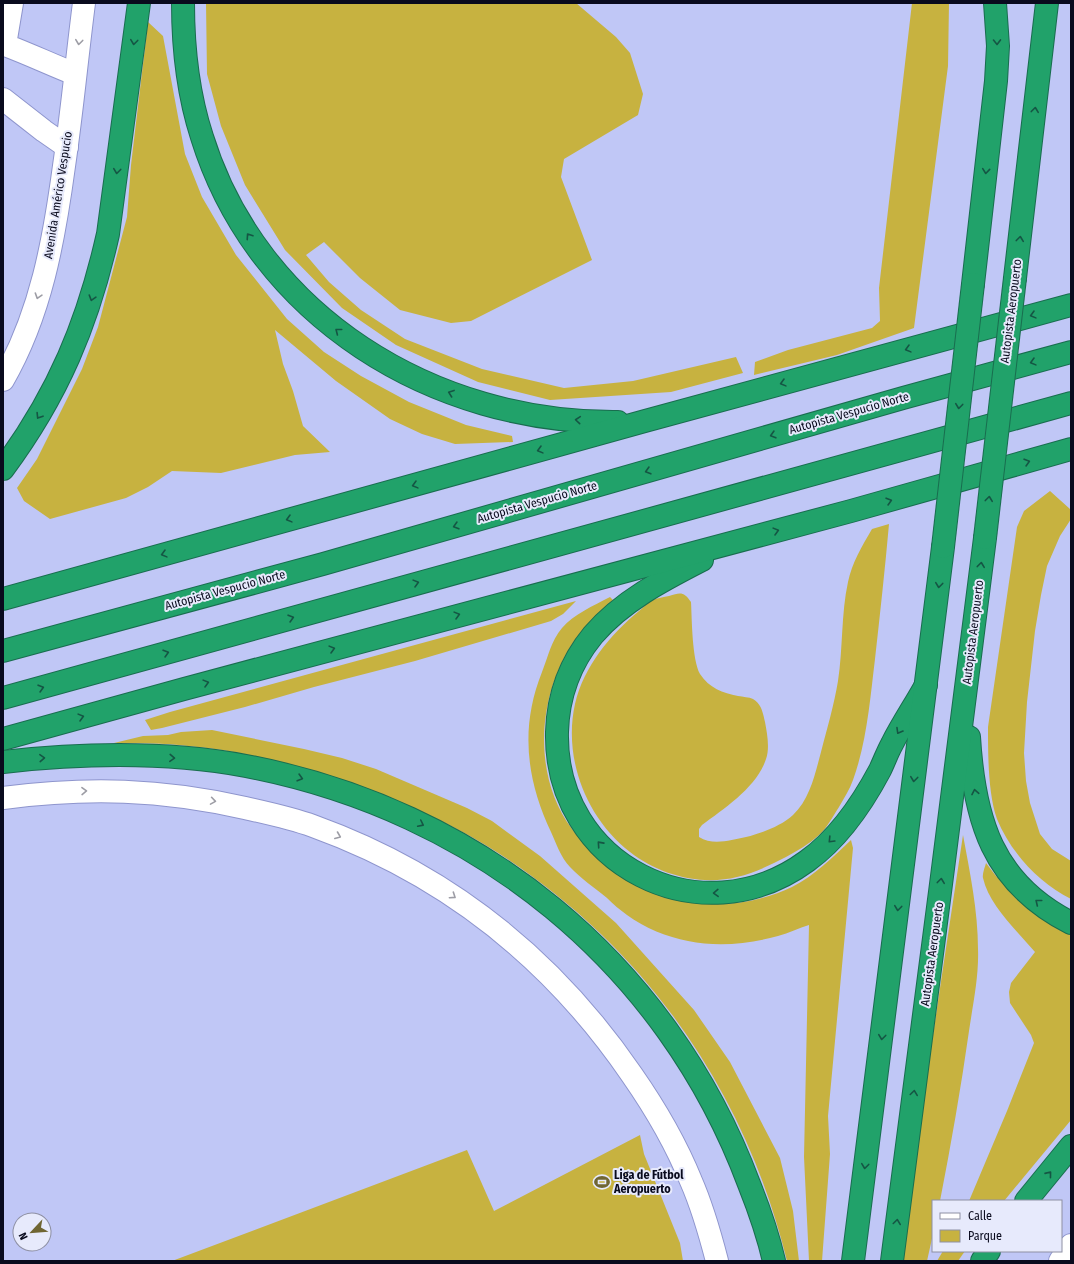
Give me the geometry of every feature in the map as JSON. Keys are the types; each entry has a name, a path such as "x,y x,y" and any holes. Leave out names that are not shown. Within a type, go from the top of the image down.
{"highway":[{"path":"3,469 20,446 42,411 62,374 79,336 92,296 103,254 112,205 139,3"},
{"path":"183,3 183,30 186,65 192,102 214,172 230,205 249,236 273,269 300,299 340,333 371,354 404,373 474,401 515,411 556,418 615,422 645,421"},
{"path":"853,1261 943,547 996,81 998,46 995,3"},
{"name":"Autopista Aeropuerto","path":"892,1261 985,538 1047,3"},
{"path":"3,599 645,421 1071,305"},
{"name":"Autopista Vespucio Norte","path":"3,651 324,564 903,398 1071,352"},
{"path":"3,698 1071,403"},
{"path":"3,740 191,687 851,512 1071,449"},
{"path":"739,542 663,580 624,606 593,634 576,660 565,683 560,701 557,738 563,780 570,800 580,820 608,853 625,867 644,878 665,886 704,894 724,893 747,889 769,882 807,862 823,849 853,814 871,787 892,744 926,685"},
{"path":"968,673 968,722 972,778 979,812 985,831 1004,866 1015,881 1042,906 1071,923"},
{"path":"3,762 36,758 96,755 195,759 244,766 292,776 338,789 381,805 462,845 494,865 537,896 602,952 631,983 658,1016 707,1090 727,1130 759,1211 774,1261"},
{"path":"1027,1200 1071,1146"},
{"path":"982,1261 988,1252"}],"street":[{"path":"12,3 4,53 35,56 52,65 75,74"},
{"name":"Avenida Américo Vespucio","path":"3,380 23,340 42,286 49,259 67,147 84,3"},
{"path":"3,99 67,147"},
{"path":"3,798 41,793 109,790 183,796 224,803 311,825 357,844 401,866 443,890 483,916 520,947 548,972 597,1026 650,1102 692,1181 717,1261"},
{"path":"1060,1261 1071,1245"}],"green space":[{"path":"206,3 576,3 616,37 630,53 643,94 638,115 564,159 561,177 592,260 471,321 451,323 400,310 360,278 324,242 306,255 329,282 361,310 405,339 482,369 564,388 633,381 736,357 743,373 671,392 550,400 478,382 396,345 342,308 285,250 245,185 221,126 207,74"},
{"path":"912,3 949,3 948,66 914,328 837,355 754,375 755,362 788,350 872,328 880,321 879,288"},
{"path":"148,22 163,36 185,154 202,197 236,255 287,319 324,352 361,376 409,402 466,425 512,436 513,442 455,444 422,434 390,419 336,381 275,330 283,364 293,391 303,426 330,452 295,455 221,473 172,471 148,487 126,498 50,519 24,501 17,488 37,459 82,369 98,327 127,217 131,165"},
{"path":"1050,491 1070,509 1071,519 1060,536 1047,566 1041,595 1035,631 1027,702 1024,753 1026,781 1030,803 1040,834 1052,849 1071,861 1071,899 1048,885 1037,876 1010,844 997,819 994,809 988,761 988,727 1017,527 1024,511"},
{"path":"889,524 871,690 862,750 850,787 825,829 807,844 780,860 750,873 723,879 695,879 667,872 641,860 630,852 601,822 590,804 582,786 572,745 572,724 579,690 592,664 608,641 628,620 652,600 679,594 684,595 689,599 691,602 695,659 700,674 708,683 717,689 732,695 751,698 756,701 762,709 768,745 766,759 762,769 755,779 739,796 702,825 699,829 699,837 704,840 722,842 746,837 771,829 783,823 793,815 804,802 808,794 828,726 836,690 840,669 844,606 852,568 872,529"},
{"path":"610,597 613,600 585,627 571,646 560,667 551,690 546,714 544,738 546,762 551,786 559,808 574,832 588,847 617,873 650,891 689,902 719,904 749,901 778,893 792,887 816,872 851,840 853,848 828,1116 830,1154 822,1261 809,1261 804,1157 809,925 767,939 733,944 699,943 680,939 649,928 634,920 622,911 578,875 567,863 557,846 536,792 531,773 529,733 535,692 550,649 558,633 567,623 584,611"},
{"path":"576,601 563,614 551,621 415,661 162,728 151,730 145,720 170,712"},
{"path":"212,730 342,758 376,769 467,808 492,821 540,856 616,923 694,1010 730,1062 780,1158 793,1211 799,1261 787,1261 768,1197 744,1136 714,1078 679,1024 638,973 593,926 542,884 487,846 435,818 381,795 306,770 267,759 228,751 151,743 114,743 143,736"},
{"path":"963,835 973,892 978,935 978,969 974,1000 940,1200 932,1200 932,1238 927,1261 899,1261"},
{"path":"986,863 996,876 1021,900 1071,929 1071,1120 1005,1200 969,1200 1034,1043 1031,1035 1010,1003 1009,992 1011,983 1035,952 997,908 986,888 983,873"},
{"name":"Liga de Fútbol Aeropuerto","path":"640,1135 644,1154 680,1243 683,1261 172,1261 467,1150 494,1211"},
{"path":"942,1252 964,1252 958,1261 937,1261"}],"place":[{"name":"Liga de Fútbol Aeropuerto","path":"602,1182"}]}
